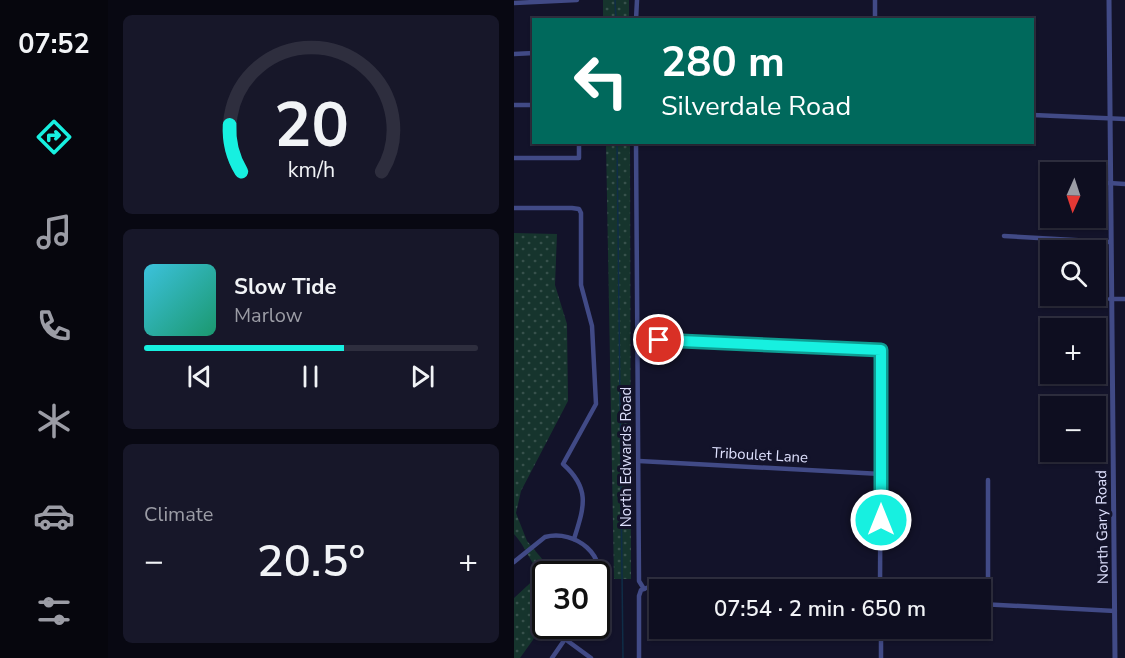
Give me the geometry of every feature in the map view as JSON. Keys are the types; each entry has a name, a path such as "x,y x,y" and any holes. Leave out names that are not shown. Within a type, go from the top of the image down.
{"street":[{"path":"636,18 637,0"},
{"path":"875,0 875,18"},
{"name":"North Gary Road","path":"1109,0 1115,658"},
{"path":"514,3 577,1"},
{"path":"514,54 532,53"},
{"path":"514,105 532,105"},
{"path":"1034,115 1124,119"},
{"path":"514,158 579,158 579,144"},
{"name":"North Edwards Road","path":"636,144 639,581 642,589 639,658"},
{"path":"1109,183 1124,184"},
{"path":"514,208 580,209 581,285 592,326 596,404 563,464 577,478 583,494 584,503 574,538"},
{"path":"1004,236 1110,242"},
{"path":"1110,299 1124,299"},
{"path":"637,339 881,350 880,579"},
{"name":"Triboulet Lane","path":"639,461 881,474"},
{"path":"988,480 988,579"},
{"path":"514,562 546,537 552,535 574,538 587,546 596,561"},
{"path":"642,589 649,589"},
{"path":"991,605 1115,610 1124,608"},
{"path":"552,658 565,639 591,658"},
{"path":"881,639 881,658"}],"green space":[{"path":"603,0 629,0 629,18 603,18"},
{"path":"606,144 630,144 631,579 614,579"},
{"path":"514,233 557,234 555,285 567,324 568,401 521,491 516,513 527,541 544,561 532,562 514,534"},
{"path":"532,581 534,639 520,658 514,658 514,598"}],"waterway":[{"path":"615,0 616,18"},
{"path":"617,144 623,658"}],"route":[{"path":"659,340 881,350 881,520"}]}
